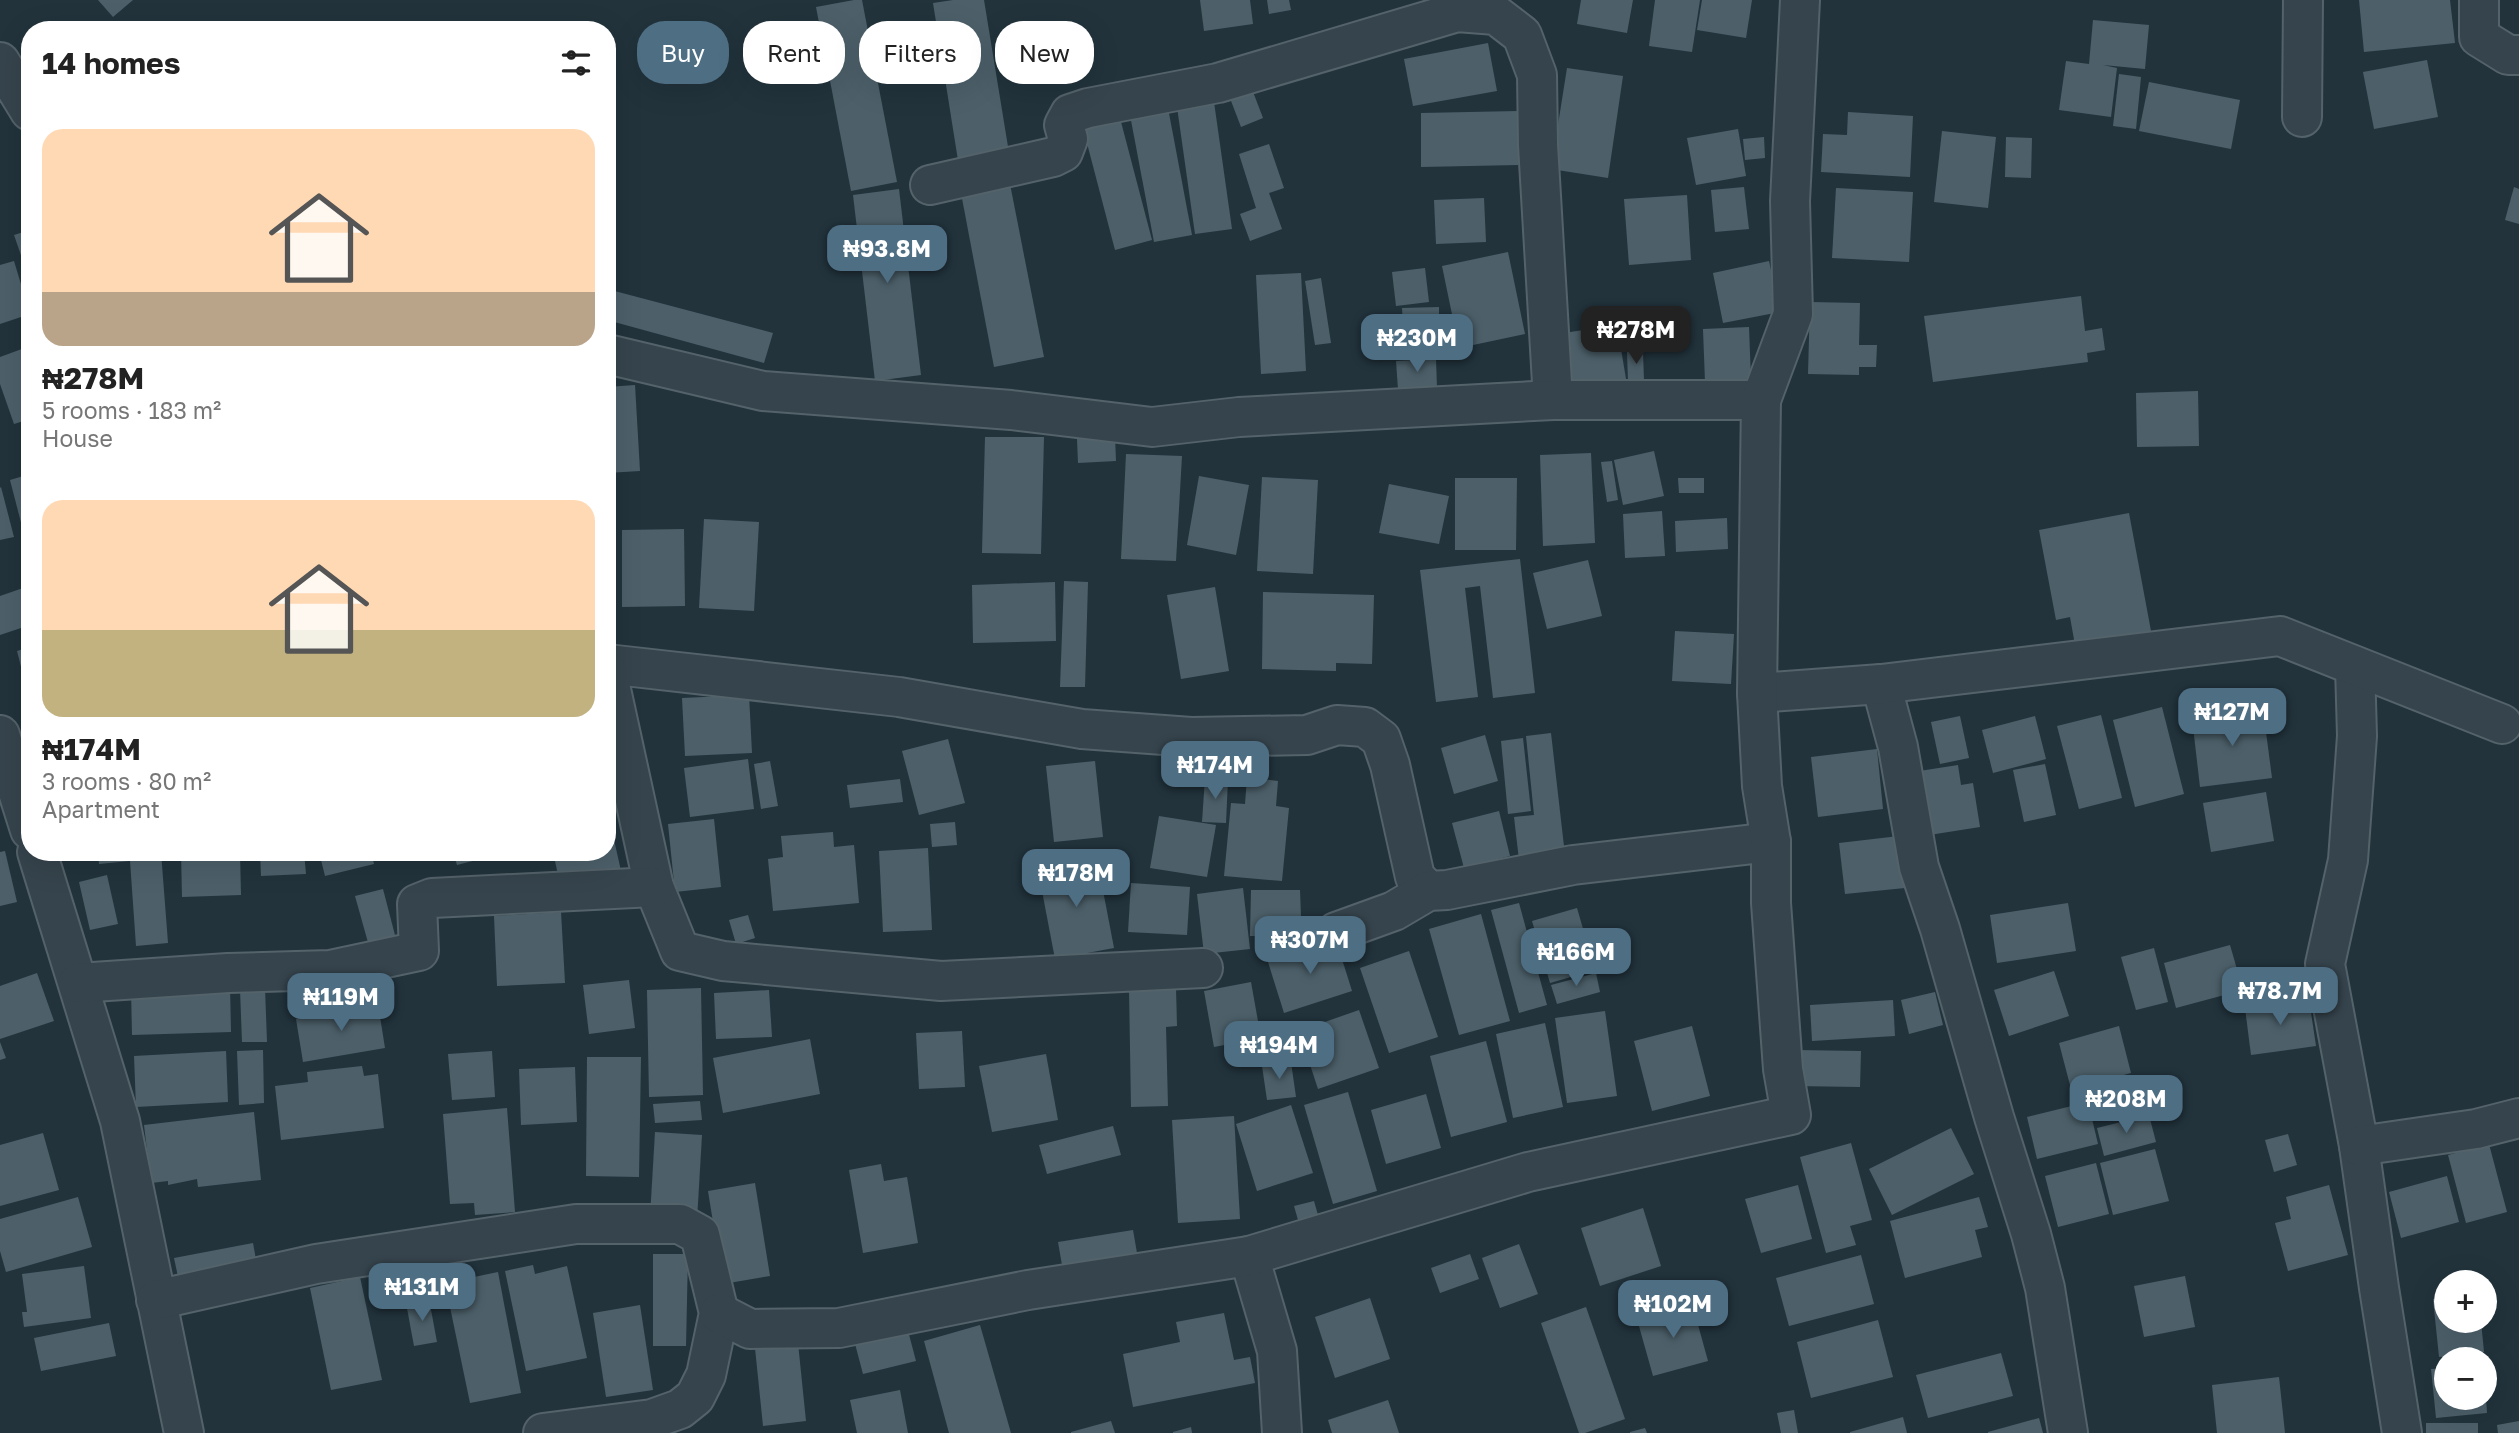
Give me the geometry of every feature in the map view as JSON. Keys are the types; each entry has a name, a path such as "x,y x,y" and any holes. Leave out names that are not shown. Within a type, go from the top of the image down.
{"street":[{"path":"719,1313 750,1329 839,1328 1028,1290 1249,1256 1528,1172 1791,1115 1783,1069 1771,903 1770,842 1762,786 1757,692 1761,400 1793,314 1790,201 1800,0"},
{"path":"2302,117 2303,0"},
{"path":"2479,0 2479,37 2508,55 2519,55"},
{"path":"930,185 1063,152 1068,139 1064,125 1070,114 1088,108 1218,83 1457,12 1496,15 1522,35 1536,75 1538,158 1553,400"},
{"path":"0,62 21,96"},
{"path":"616,356 763,391 1011,410 1152,427 1239,417 1553,400 1761,400"},
{"path":"1757,692 1881,684 2280,636 2502,724"},
{"path":"616,665 899,697 1082,729 1191,737 1307,735 1337,725 1365,727 1381,739 1390,765 1415,877 1428,891"},
{"path":"2355,666 2357,736 2348,860 2325,964 2359,1146 2402,1433"},
{"path":"1881,684 1898,747 1919,867 1940,929 2045,1288 2068,1433"},
{"path":"616,712 654,887 680,951 723,961 941,981 1203,968"},
{"path":"0,735 21,802"},
{"path":"1336,932 1395,911 1428,891 1447,890 1573,865 1770,842"},
{"path":"40,861 120,1121 184,1433"},
{"path":"78,983 228,973 330,970 419,951 417,904 432,898 654,887"},
{"path":"2359,1146 2476,1129 2519,1118"},
{"path":"156,1300 316,1264 576,1224 680,1224 700,1236 719,1313 706,1375 695,1397 680,1409 652,1419 543,1433"},
{"path":"1249,1256 1277,1351 1282,1433"}],"building":[{"path":"98,0 133,0 113,17"},
{"path":"862,0 866,21 859,21 859,84 878,84 897,182 851,191 831,84 845,84 845,21 819,21 816,7"},
{"path":"984,0 995,67 995,84 998,84 1011,165 960,173 946,84 981,84 981,21 936,21 933,3"},
{"path":"1200,0 1250,0 1253,24 1204,31"},
{"path":"1267,0 1289,0 1291,10 1269,14"},
{"path":"1581,0 1633,0 1627,33 1577,24"},
{"path":"1655,0 1700,0 1692,52 1649,46"},
{"path":"1702,0 1752,0 1746,38 1697,30"},
{"path":"2359,0 2450,0 2455,43 2364,52"},
{"path":"2093,20 2149,25 2145,69 2103,65 2117,68 2111,117 2059,110 2066,61 2089,64"},
{"path":"1488,43 1497,91 1413,106 1404,59"},
{"path":"2427,60 2438,117 2374,129 2363,72"},
{"path":"1567,68 1623,76 1608,178 1551,169"},
{"path":"2119,74 2141,77 2136,129 2113,126"},
{"path":"2149,82 2240,100 2231,149 2139,131"},
{"path":"1250,84 1263,118 1241,127 1228,93"},
{"path":"1214,102 1232,229 1195,234 1177,107"},
{"path":"1168,108 1192,235 1154,242 1130,115"},
{"path":"1518,111 1518,165 1421,167 1421,113"},
{"path":"1848,112 1913,116 1910,177 1821,172 1823,134 1847,135"},
{"path":"1120,118 1152,240 1115,250 1083,128"},
{"path":"1738,129 1746,176 1696,185 1687,138"},
{"path":"1942,131 1996,137 1988,208 1934,202"},
{"path":"1764,137 1765,158 1745,160 1743,139"},
{"path":"2006,137 2032,138 2031,178 2005,177"},
{"path":"1269,144 1284,188 1269,193 1282,229 1250,241 1240,214 1256,208 1239,154"},
{"path":"1010,184 1044,357 994,367 961,193"},
{"path":"1744,187 1749,229 1715,232 1711,190"},
{"path":"2514,187 2519,189 2519,224 2505,220"},
{"path":"1836,188 1913,192 1909,262 1832,258"},
{"path":"899,189 921,375 875,381 853,195"},
{"path":"1687,195 1691,260 1629,265 1624,199"},
{"path":"1484,198 1486,242 1436,244 1434,200"},
{"path":"21,233 21,255 14,235"},
{"path":"1508,252 1525,334 1459,348 1442,266"},
{"path":"14,261 21,284 21,317 0,324 0,265"},
{"path":"1769,261 1780,312 1723,323 1713,273"},
{"path":"1425,268 1429,302 1396,306 1392,272"},
{"path":"1301,273 1306,371 1261,374 1256,275"},
{"path":"1321,278 1331,343 1315,345 1305,281"},
{"path":"616,291 773,333 764,363 616,322"},
{"path":"2081,296 2085,331 2102,328 2105,350 2087,353 2088,362 1933,382 1924,316"},
{"path":"1810,302 1860,303 1859,345 1877,345 1876,367 1859,367 1859,375 1808,374"},
{"path":"1439,307 1439,324 1403,326 1402,308"},
{"path":"1617,325 1626,379 1566,388 1557,334"},
{"path":"1749,327 1751,380 1705,382 1703,329"},
{"path":"21,349 21,422 14,424 0,384 0,357"},
{"path":"1643,351 1644,381 1628,381 1627,352"},
{"path":"1436,359 1437,388 1398,389 1396,361"},
{"path":"635,385 640,471 616,472 616,386"},
{"path":"2198,391 2199,446 2137,447 2136,393"},
{"path":"985,437 1044,437 1041,554 982,553"},
{"path":"1115,437 1116,461 1078,463 1077,439"},
{"path":"1654,451 1664,496 1623,505 1614,460"},
{"path":"1591,453 1595,543 1543,546 1540,455"},
{"path":"1126,454 1182,456 1176,561 1121,559"},
{"path":"1612,461 1618,500 1607,502 1601,462"},
{"path":"1199,476 1249,485 1236,555 1187,545"},
{"path":"21,477 21,523 10,480"},
{"path":"1262,477 1318,480 1313,574 1257,571"},
{"path":"1455,478 1517,478 1516,550 1455,550"},
{"path":"1678,478 1704,478 1704,493 1679,493"},
{"path":"1389,484 1449,496 1439,544 1379,533"},
{"path":"0,488 14,537 0,540"},
{"path":"1662,511 1665,556 1625,558 1623,514"},
{"path":"2129,513 2151,631 2075,645 2070,617 2056,620 2039,530"},
{"path":"1727,518 1728,549 1676,552 1675,521"},
{"path":"704,519 759,522 754,611 699,608"},
{"path":"684,529 685,606 622,607 622,530"},
{"path":"1520,559 1535,693 1493,698 1480,586 1465,588 1478,697 1436,702 1420,570"},
{"path":"1588,560 1602,616 1547,629 1533,573"},
{"path":"1064,581 1088,582 1085,687 1060,687"},
{"path":"1055,582 1056,641 973,643 972,585"},
{"path":"1215,587 1229,671 1181,679 1167,595"},
{"path":"21,589 21,628 0,635 0,596"},
{"path":"1263,592 1374,595 1372,664 1336,663 1336,671 1262,669"},
{"path":"1675,631 1734,634 1731,684 1672,681"},
{"path":"21,650 21,667 17,651"},
{"path":"749,695 752,753 685,756 682,698"},
{"path":"2162,707 2184,794 2135,807 2113,720"},
{"path":"2263,709 2272,778 2200,787 2192,718"},
{"path":"2101,715 2122,798 2079,809 2057,726"},
{"path":"1960,716 1969,758 1940,764 1931,722"},
{"path":"2035,716 2046,759 1993,773 1982,730"},
{"path":"1551,733 1565,855 1519,860 1514,817 1534,815 1526,736"},
{"path":"1485,735 1498,781 1454,794 1441,748"},
{"path":"1523,738 1531,811 1508,814 1501,741"},
{"path":"948,739 965,803 919,815 902,751"},
{"path":"1877,749 1883,809 1818,817 1811,757"},
{"path":"748,759 754,809 690,817 684,768"},
{"path":"770,761 778,806 761,809 754,764"},
{"path":"1095,761 1103,837 1054,842 1046,766"},
{"path":"2045,764 2056,815 2024,822 2013,770"},
{"path":"1958,765 1961,785 1973,783 1980,827 1923,836 1913,772"},
{"path":"1247,777 1278,781 1276,806 1289,808 1282,881 1224,876 1231,803 1245,804"},
{"path":"1205,778 1228,779 1226,823 1202,822"},
{"path":"900,779 903,802 850,808 847,785"},
{"path":"2266,792 2274,841 2211,852 2203,803"},
{"path":"1499,811 1510,856 1464,868 1452,823"},
{"path":"1159,816 1216,825 1207,877 1150,868"},
{"path":"714,819 721,887 675,892 668,824"},
{"path":"955,822 957,845 932,847 930,824"},
{"path":"833,832 834,847 854,845 859,903 773,911 768,859 783,857 781,836"},
{"path":"1899,836 1905,888 1845,894 1839,843"},
{"path":"616,848 621,871 560,884 555,861 616,861"},
{"path":"928,848 932,930 883,932 879,851"},
{"path":"5,851 17,902 0,906 0,852"},
{"path":"1097,859 1114,948 1055,959 1038,870"},
{"path":"99,861 130,861 99,864"},
{"path":"130,861 162,861 168,943 136,946"},
{"path":"181,861 240,861 241,895 182,897"},
{"path":"260,861 305,861 306,874 261,876"},
{"path":"321,861 373,861 374,864 325,876"},
{"path":"456,861 472,861 457,865"},
{"path":"107,875 118,924 90,930 79,882"},
{"path":"1131,883 1190,887 1187,935 1128,932"},
{"path":"1243,888 1250,949 1204,954 1197,894"},
{"path":"383,889 396,939 369,946 355,896"},
{"path":"1251,890 1300,890 1301,917 1278,917 1278,936 1250,936"},
{"path":"1519,903 1547,1005 1519,1013 1491,910"},
{"path":"2068,903 2076,951 1997,963 1990,915"},
{"path":"1577,908 1595,970 1550,983 1532,921"},
{"path":"561,912 565,983 497,986 494,916"},
{"path":"1481,914 1510,1021 1459,1035 1429,929"},
{"path":"748,915 755,938 736,944 729,920"},
{"path":"1336,940 1352,991 1284,1013 1268,962"},
{"path":"2230,945 2243,990 2176,1008 2164,963"},
{"path":"2154,948 2168,1002 2136,1010 2121,957"},
{"path":"1409,951 1438,1037 1389,1053 1360,968"},
{"path":"2054,971 2069,1016 2009,1036 1994,990"},
{"path":"37,973 54,1021 0,1039 0,986"},
{"path":"1596,973 1600,992 1557,1004 1551,985"},
{"path":"629,980 635,1028 589,1034 583,985"},
{"path":"1251,982 1261,1038 1214,1047 1204,991"},
{"path":"230,986 231,1032 132,1035 131,988"},
{"path":"265,988 267,1042 242,1042 240,989"},
{"path":"701,988 703,1095 649,1097 647,990"},
{"path":"1176,988 1177,1026 1166,1027 1168,1106 1131,1107 1129,989"},
{"path":"769,990 772,1037 716,1039 714,993"},
{"path":"1935,992 1943,1025 1909,1034 1901,1000"},
{"path":"2309,999 2316,1046 2251,1055 2245,1008"},
{"path":"1893,1000 1895,1036 1812,1041 1810,1005"},
{"path":"378,1004 385,1048 303,1062 296,1019"},
{"path":"1359,1010 1379,1068 1318,1089 1299,1031"},
{"path":"1605,1011 1617,1096 1567,1103 1555,1018"},
{"path":"1545,1023 1563,1107 1513,1118 1496,1034"},
{"path":"1692,1026 1710,1096 1652,1111 1634,1041"},
{"path":"2119,1026 2131,1073 2071,1089 2059,1043"},
{"path":"962,1031 965,1087 919,1089 916,1033"},
{"path":"810,1039 820,1094 723,1113 713,1058"},
{"path":"1486,1041 1507,1122 1451,1137 1430,1056"},
{"path":"0,1042 6,1058 0,1060"},
{"path":"263,1050 264,1103 239,1105 237,1051"},
{"path":"1795,1050 1861,1051 1860,1087 1794,1086"},
{"path":"226,1051 228,1102 136,1107 134,1056"},
{"path":"492,1051 495,1097 452,1100 448,1054"},
{"path":"1046,1054 1058,1120 992,1132 979,1066"},
{"path":"587,1057 641,1057 639,1177 586,1176"},
{"path":"1291,1062 1296,1097 1267,1100 1262,1066"},
{"path":"362,1066 364,1076 378,1074 384,1128 281,1140 275,1086 308,1082 307,1072"},
{"path":"575,1067 577,1122 521,1125 519,1069"},
{"path":"1348,1092 1377,1191 1333,1204 1304,1105"},
{"path":"1426,1094 1441,1148 1386,1164 1371,1110"},
{"path":"700,1101 702,1120 655,1123 653,1104"},
{"path":"2088,1102 2098,1144 2037,1159 2027,1117"},
{"path":"1291,1105 1313,1173 1257,1191 1236,1124"},
{"path":"507,1108 515,1212 475,1215 474,1203 450,1204 443,1114"},
{"path":"254,1112 261,1180 198,1187 197,1179 168,1185 168,1181 151,1183 144,1125"},
{"path":"2149,1115 2156,1142 2104,1156 2097,1128"},
{"path":"1234,1116 1240,1219 1178,1223 1172,1120"},
{"path":"1113,1126 1121,1155 1047,1174 1039,1145"},
{"path":"1951,1128 1974,1174 1892,1215 1869,1169"},
{"path":"655,1132 702,1135 697,1220 650,1217"},
{"path":"43,1133 59,1190 0,1206 0,1145"},
{"path":"2288,1134 2297,1165 2274,1172 2265,1140"},
{"path":"1851,1143 1872,1220 1850,1226 1856,1245 1826,1253 1800,1157"},
{"path":"2489,1144 2507,1212 2466,1223 2448,1155"},
{"path":"2155,1149 2169,1201 2113,1215 2100,1163"},
{"path":"2096,1163 2109,1214 2058,1227 2045,1176"},
{"path":"881,1164 884,1181 907,1177 918,1243 863,1253 849,1170"},
{"path":"2447,1176 2459,1222 2401,1238 2389,1192"},
{"path":"755,1183 770,1276 723,1284 708,1191"},
{"path":"1798,1185 1812,1239 1761,1253 1745,1199"},
{"path":"2329,1185 2348,1255 2288,1271 2275,1223 2291,1219 2286,1197"},
{"path":"78,1197 92,1247 6,1272 0,1251 0,1219"},
{"path":"1979,1197 1988,1227 1975,1230 1982,1257 1905,1278 1890,1221"},
{"path":"1314,1201 1318,1215 1298,1220 1294,1206"},
{"path":"1643,1208 1661,1266 1600,1286 1581,1228"},
{"path":"1133,1230 1137,1253 1062,1265 1058,1242"},
{"path":"253,1243 258,1271 180,1286 174,1258"},
{"path":"1519,1244 1538,1294 1500,1308 1482,1258"},
{"path":"653,1254 688,1254 686,1346 653,1346"},
{"path":"1470,1254 1479,1279 1440,1293 1431,1268"},
{"path":"1861,1255 1874,1304 1789,1326 1776,1278"},
{"path":"533,1265 535,1274 567,1266 587,1358 526,1371 505,1271"},
{"path":"84,1266 91,1318 24,1327 22,1312 27,1312 22,1274"},
{"path":"498,1272 521,1393 470,1403 445,1283"},
{"path":"2185,1276 2195,1327 2144,1337 2134,1286"},
{"path":"360,1277 382,1380 331,1390 310,1288"},
{"path":"1370,1298 1390,1359 1335,1378 1315,1317"},
{"path":"429,1299 437,1342 414,1346 406,1303"},
{"path":"1692,1303 1708,1361 1653,1376 1637,1319"},
{"path":"640,1305 653,1390 606,1397 593,1313"},
{"path":"1586,1307 1625,1419 1579,1433 1541,1323"},
{"path":"1224,1313 1234,1360 1250,1357 1255,1383 1133,1407 1123,1354 1180,1342 1176,1322"},
{"path":"1878,1320 1893,1377 1811,1398 1797,1342"},
{"path":"109,1323 116,1356 41,1371 34,1338"},
{"path":"980,1325 1011,1433 949,1433 924,1341"},
{"path":"907,1327 916,1361 863,1374 854,1340"},
{"path":"2437,1333 2482,1333 2484,1347 2438,1347"},
{"path":"798,1343 806,1421 763,1426 755,1348"},
{"path":"2001,1353 2013,1396 1928,1418 1916,1375"},
{"path":"2431,1369 2434,1369 2434,1398"},
{"path":"2279,1377 2285,1433 2217,1433 2212,1385"},
{"path":"900,1390 908,1433 857,1433 850,1400"},
{"path":"1388,1400 1399,1433 1332,1433 1328,1420"},
{"path":"1794,1410 1798,1433 1781,1433 1777,1413"},
{"path":"2435,1410 2487,1410 2487,1413 2436,1418"},
{"path":"1903,1417 1907,1433 1850,1433 1850,1432"},
{"path":"2039,1418 2043,1433 1988,1433 1988,1432"},
{"path":"1111,1421 1115,1433 1071,1433 1071,1432"},
{"path":"2519,1421 2519,1433 2498,1433 2497,1425"},
{"path":"2426,1423 2478,1423 2478,1433 2426,1433"},
{"path":"1191,1427 1192,1433 1173,1433 1173,1432"},
{"path":"1645,1428 1647,1433 1630,1433 1630,1432"}]}
